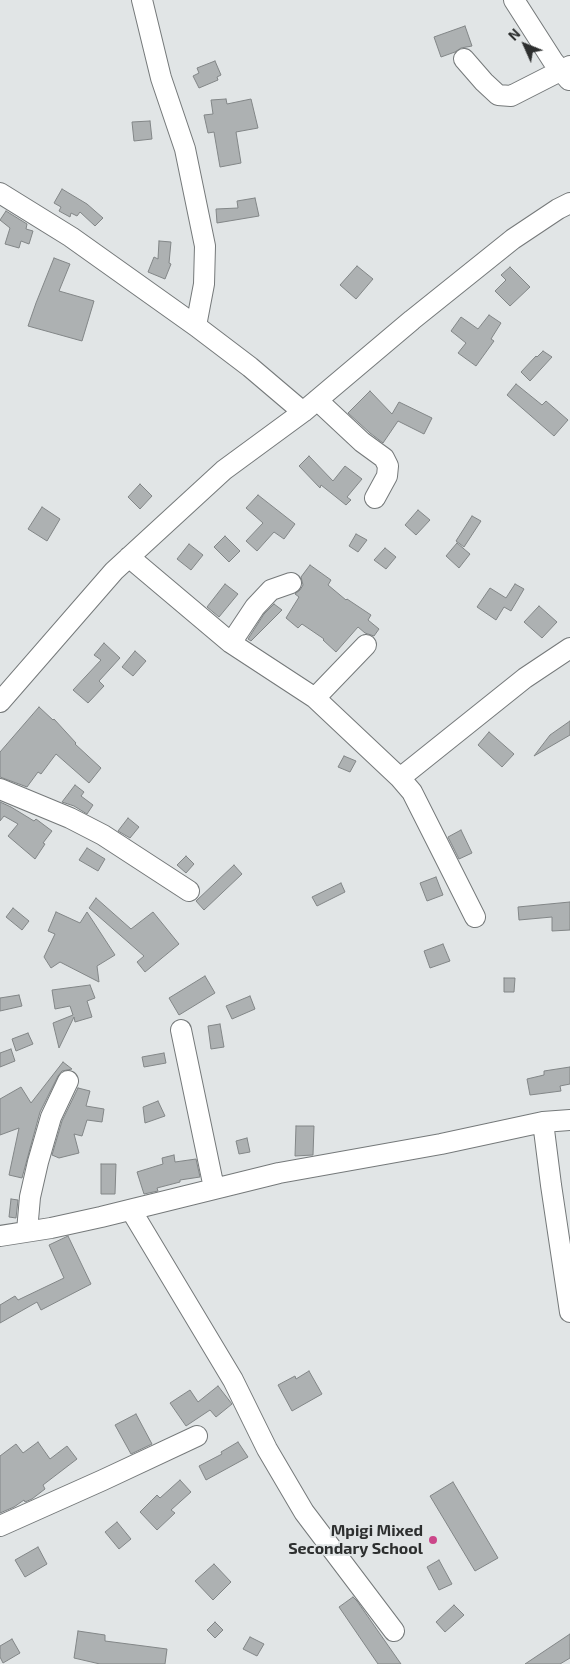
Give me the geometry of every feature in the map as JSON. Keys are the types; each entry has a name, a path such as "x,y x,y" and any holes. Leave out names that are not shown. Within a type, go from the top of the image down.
{"street":[{"path":"142,0 161,78 184,148 205,246 204,284 196,326"},
{"path":"464,59 498,95 510,96 567,73 514,0"},
{"path":"0,193 71,237 196,326 250,368 310,406 384,458 388,466 387,476 375,498"},
{"path":"0,702 114,571 224,470 310,406 412,320 513,239 558,208 570,203"},
{"path":"129,558 231,643 315,698 400,778 412,792 475,917"},
{"path":"231,643 255,607 271,590 291,584"},
{"path":"315,698 366,645"},
{"path":"400,778 525,678 570,648"},
{"path":"0,789 70,818 103,835 189,891"},
{"path":"181,1030 214,1188"},
{"path":"27,1231 30,1197 38,1162 51,1117 68,1081"},
{"path":"0,1236 131,1210 279,1173 441,1144 543,1122 570,1120"},
{"path":"543,1122 550,1185 570,1312"},
{"path":"131,1210 234,1380 267,1449 304,1512 394,1631"},
{"path":"0,1526 197,1436"}],"building":[{"path":"465,26 472,46 461,48 441,57 434,37"},
{"path":"215,61 221,75 217,77 218,80 199,88 193,76 199,73 197,68"},
{"path":"226,99 227,104 251,99 258,128 236,132 241,163 220,167 214,132 208,133 204,115 213,114 211,100"},
{"path":"150,121 152,139 134,141 132,122"},
{"path":"62,189 87,204 103,218 95,226 80,212 77,216 71,213 70,217 59,211 61,207 54,203"},
{"path":"255,198 259,216 217,223 216,209 238,208 237,201"},
{"path":"6,211 27,224 26,229 33,231 29,244 21,241 19,248 5,244 10,228 0,220"},
{"path":"159,241 171,242 169,263 171,264 165,279 148,272 154,257 158,259"},
{"path":"54,258 70,264 59,291 94,301 82,341 28,326"},
{"path":"357,266 373,279 356,299 340,285"},
{"path":"510,267 530,287 510,306 495,291 506,280 501,275"},
{"path":"489,315 501,323 491,339 494,341 476,366 458,353 466,343 451,331 461,317 478,329"},
{"path":"543,351 552,357 530,381 521,372"},
{"path":"516,384 542,405 546,401 568,420 554,436 507,395"},
{"path":"370,391 392,414 399,402 432,418 424,434 398,421 383,443 370,433 348,413"},
{"path":"309,456 333,481 345,466 362,479 347,497 351,500 346,505 321,485 320,488 299,466"},
{"path":"140,484 152,496 140,509 128,497"},
{"path":"258,495 295,524 284,539 274,532 257,551 246,541 263,523 246,508"},
{"path":"42,507 60,519 47,541 28,529"},
{"path":"418,510 430,520 416,535 405,525"},
{"path":"472,516 481,521 464,547 456,541"},
{"path":"356,534 367,540 358,552 349,546"},
{"path":"225,536 240,551 229,562 214,547"},
{"path":"457,543 470,554 459,568 446,556"},
{"path":"189,544 203,555 191,570 177,559"},
{"path":"385,548 396,557 386,569 374,560"},
{"path":"310,565 331,580 328,585 346,600 371,615 368,620 379,629 374,636 365,633 358,627 336,652 324,639 302,624 298,628 286,618 299,597 295,594 303,585 301,577"},
{"path":"225,584 238,594 219,617 207,607"},
{"path":"515,584 524,589 511,611 504,607 496,620 477,607 490,588 506,598"},
{"path":"274,604 282,610 251,641 248,639 264,614"},
{"path":"539,606 557,622 542,638 524,622"},
{"path":"104,643 120,658 99,681 104,686 88,703 73,690 101,660 94,655"},
{"path":"135,651 146,661 133,676 122,667"},
{"path":"39,707 54,719 75,744 101,768 89,783 56,754 41,774 38,772 27,787 0,777 0,752"},
{"path":"570,721 570,735 534,756 550,735"},
{"path":"489,732 514,754 502,767 478,745"},
{"path":"344,756 356,761 350,772 338,767"},
{"path":"75,785 84,792 81,796 93,805 87,814 74,806 62,802"},
{"path":"0,802 34,821 36,819 52,831 35,859 8,836 18,824 4,816 0,821"},
{"path":"128,818 139,827 130,838 118,831"},
{"path":"461,830 472,853 459,859 448,837"},
{"path":"87,848 105,859 98,871 79,860"},
{"path":"186,856 194,864 186,873 177,865"},
{"path":"234,865 242,874 204,910 196,901"},
{"path":"436,877 443,895 427,901 420,883"},
{"path":"341,883 345,892 317,906 312,897"},
{"path":"96,898 131,929 153,912 179,944 145,972 137,962 144,956 89,908"},
{"path":"570,902 570,930 552,931 552,917 519,920 518,907"},
{"path":"13,908 29,921 22,930 6,917"},
{"path":"56,912 80,923 87,912 115,955 97,966 99,982 60,962 51,968 44,957 55,934 48,931"},
{"path":"443,944 450,961 430,968 424,951"},
{"path":"205,976 215,993 179,1015 169,998"},
{"path":"504,978 515,978 514,992 504,992"},
{"path":"90,985 95,998 87,1001 92,1017 75,1022 74,1017 59,1048 53,1023 73,1015 70,1006 55,1009 52,990"},
{"path":"19,995 22,1006 0,1011 0,998"},
{"path":"250,996 255,1009 232,1019 226,1006"},
{"path":"220,1024 224,1047 211,1049 208,1026"},
{"path":"28,1033 33,1044 16,1051 12,1039"},
{"path":"11,1049 15,1061 0,1067 0,1053"},
{"path":"164,1053 166,1063 144,1067 142,1057"},
{"path":"63,1062 72,1069 62,1071 58,1076 40,1112 22,1178 9,1175 19,1128 0,1135 0,1099 21,1087 31,1103"},
{"path":"570,1067 570,1084 560,1086 561,1091 530,1095 527,1079 544,1075 544,1071"},
{"path":"78,1088 90,1091 86,1106 104,1109 102,1122 87,1120 82,1136 74,1134 79,1153 59,1158 52,1155 62,1121"},
{"path":"158,1101 165,1116 145,1123 143,1107"},
{"path":"296,1126 314,1126 313,1155 295,1156"},
{"path":"247,1138 250,1152 239,1154 236,1141"},
{"path":"174,1155 175,1162 196,1159 200,1177 180,1180 180,1182 157,1188 158,1191 144,1194 137,1172 163,1164 162,1158"},
{"path":"101,1164 116,1164 115,1194 101,1194"},
{"path":"11,1199 18,1200 16,1218 9,1217"},
{"path":"68,1236 91,1284 41,1310 37,1302 0,1323 0,1305 15,1296 18,1300 64,1278 49,1245"},
{"path":"309,1371 322,1394 292,1411 278,1385 295,1376 296,1379"},
{"path":"218,1386 232,1404 216,1417 210,1410 186,1426 170,1403 190,1390 198,1402"},
{"path":"136,1414 152,1444 131,1454 115,1425"},
{"path":"38,1442 50,1459 67,1446 77,1459 43,1485 45,1489 32,1499 25,1502 24,1500 0,1513 0,1456 16,1444 23,1453"},
{"path":"238,1442 248,1457 206,1480 199,1466 222,1454 221,1452"},
{"path":"180,1480 191,1492 171,1510 175,1513 157,1530 140,1512 157,1495 160,1498"},
{"path":"453,1482 498,1558 475,1571 430,1496"},
{"path":"117,1522 131,1539 119,1549 105,1532"},
{"path":"38,1547 47,1564 25,1577 15,1560"},
{"path":"439,1560 452,1584 439,1590 427,1567"},
{"path":"214,1564 231,1582 213,1600 195,1581"},
{"path":"353,1597 401,1664 378,1664 339,1607"},
{"path":"454,1605 464,1615 445,1632 436,1622"},
{"path":"215,1622 223,1630 215,1638 207,1630"},
{"path":"78,1631 105,1635 105,1641 167,1649 165,1664 100,1664 74,1658"},
{"path":"570,1634 570,1658 560,1664 525,1664"},
{"path":"250,1637 264,1644 257,1656 243,1649"},
{"path":"12,1639 20,1653 3,1663 0,1657 0,1646"}],"place":[{"name":"Mpigi Mixed Secondary School","path":"433,1540"}]}
